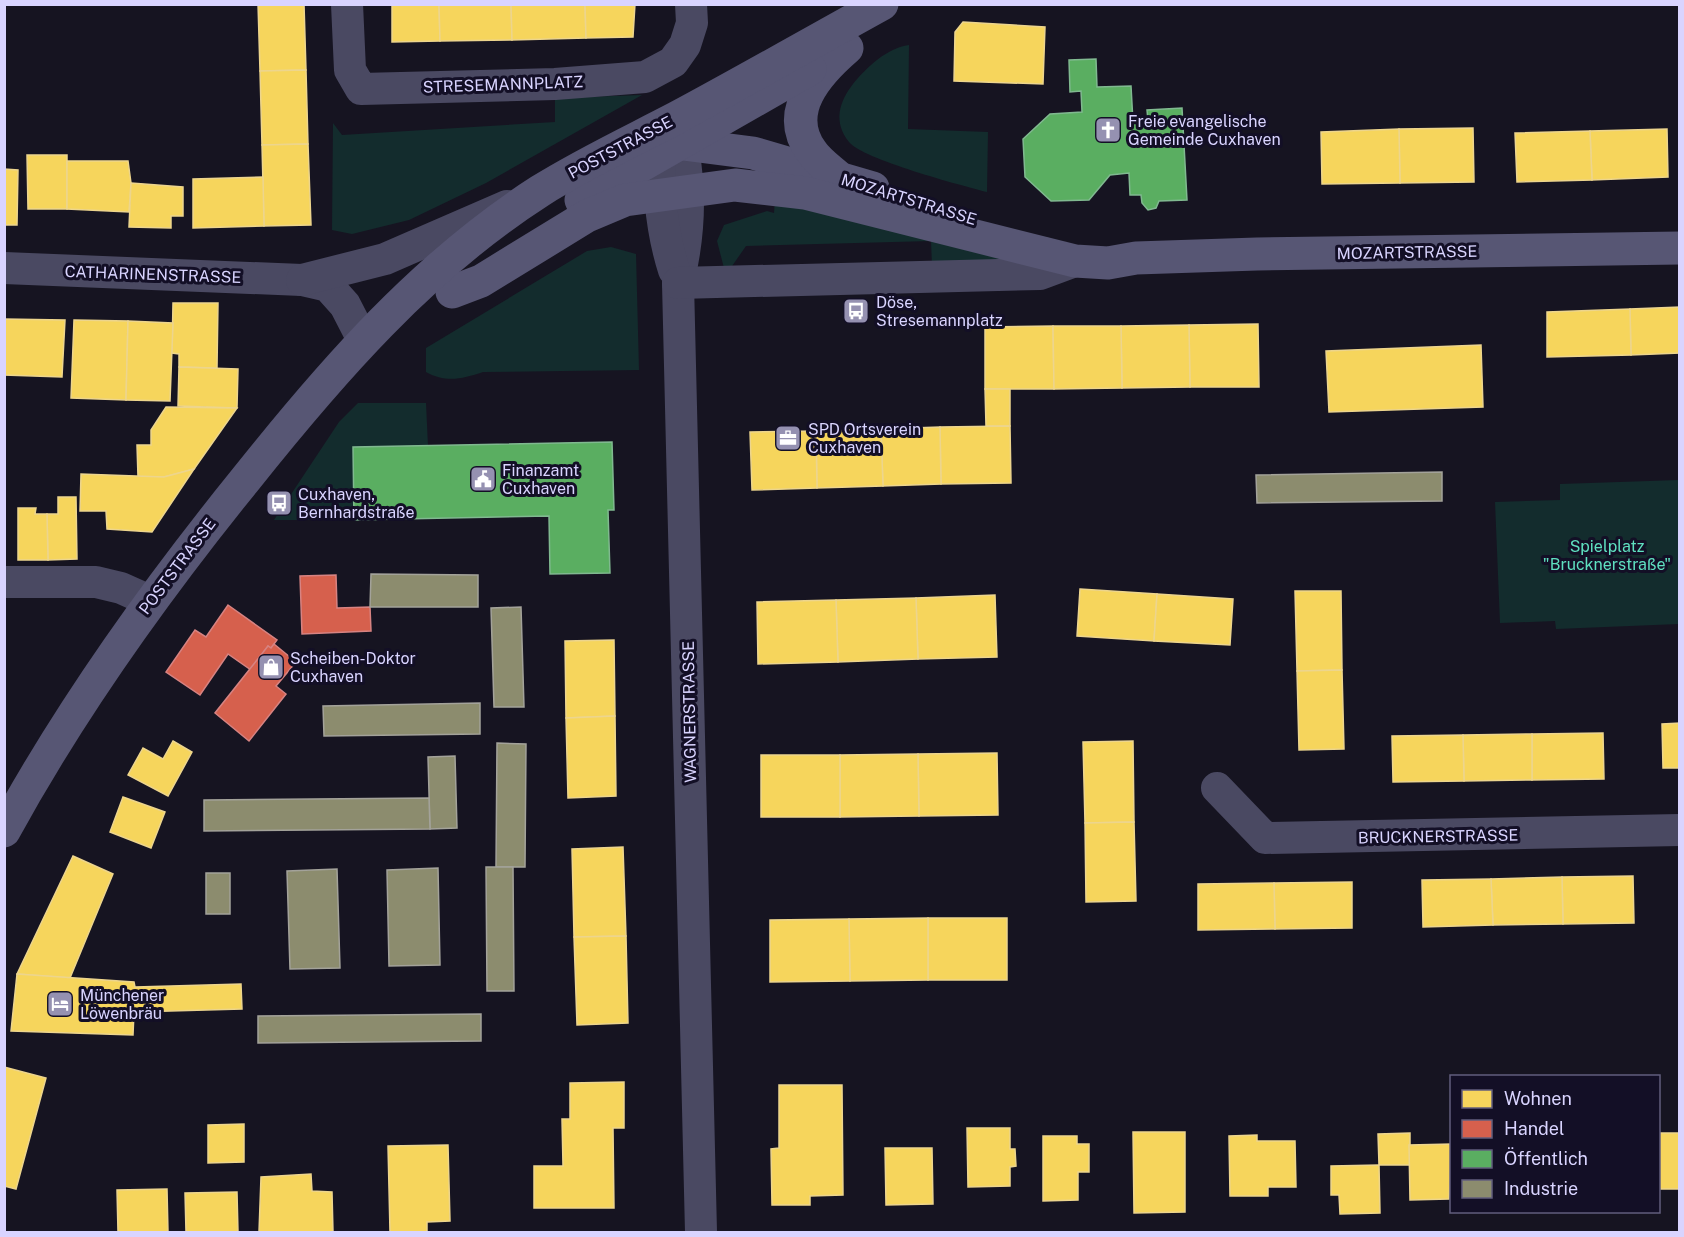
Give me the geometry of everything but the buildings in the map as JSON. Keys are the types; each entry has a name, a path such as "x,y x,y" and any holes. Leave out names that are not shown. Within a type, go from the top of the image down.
{"street":[{"name":"STRESEMANNPLATZ","path":"347,4 350,70 361,88 555,84 645,77 673,62 684,45 692,23 691,4"},
{"name":"POSTSTRASSE","path":"373,332 452,292 547,219 882,4"},
{"name":"POSTSTRASSE","path":"4,831 60,735 150,601 260,460 373,332 432,273 538,192 672,139 847,48 895,4"},
{"path":"840,178 812,153 805,141 801,124 806,93 825,68 847,48"},
{"name":"MOZARTSTRASSE","path":"672,139 753,153 1046,240 1136,258"},
{"name":"WAGNERSTRASSE","path":"672,139 675,195 687,246 678,283 701,1233"},
{"name":"MOZARTSTRASSE","path":"452,292 481,281 587,216 625,200 675,195 735,185 805,193 1076,261 1108,263 1136,258 1257,254 1680,248"},
{"name":"CATHARINENSTRASSE","path":"302,280 386,259 538,192"},
{"name":"MOZARTSTRASSE","path":"678,283 1040,274 1076,261"},
{"name":"CATHARINENSTRASSE","path":"4,268 302,280 328,286 373,332"},
{"path":"4,582 96,582 121,588 150,601"},
{"name":"BRUCKNERSTRASSE","path":"1217,788 1265,838 1680,830"}],"green space":[{"path":"909,45 908,129 988,132 987,192 892,164 858,149 844,135 840,120 841,105 853,84 885,54"},
{"path":"642,95 486,183 409,220 352,234 332,230 333,123 342,135 555,122 555,98"},
{"path":"775,198 1029,263 932,266 931,241 746,246 730,269 724,268 717,241 724,225 767,211 774,213"},
{"path":"611,247 636,254 639,370 483,372 454,379 440,378 426,372 426,348 587,251"},
{"path":"358,403 426,403 428,446 353,447 354,520 274,520 339,422"},
{"name":"Spielplatz \"Brucknerstraße\"","path":"1679,480 1679,624 1556,629 1555,621 1500,623 1495,502 1560,500 1560,484"}],"place":[{"name":"Freie evangelische Gemeinde Cuxhaven","path":"1108,130"},
{"name":"Döse, Stresemannplatz","path":"856,311"},
{"name":"SPD Ortsverein Cuxhaven","path":"788,438"},
{"name":"Finanzamt Cuxhaven","path":"483,479"},
{"name":"Cuxhaven, Bernhardstraße","path":"279,503"},
{"name":"Scheiben-Doktor Cuxhaven","path":"271,667"},
{"name":"Münchener Löwenbräu","path":"60,1004"}]}
